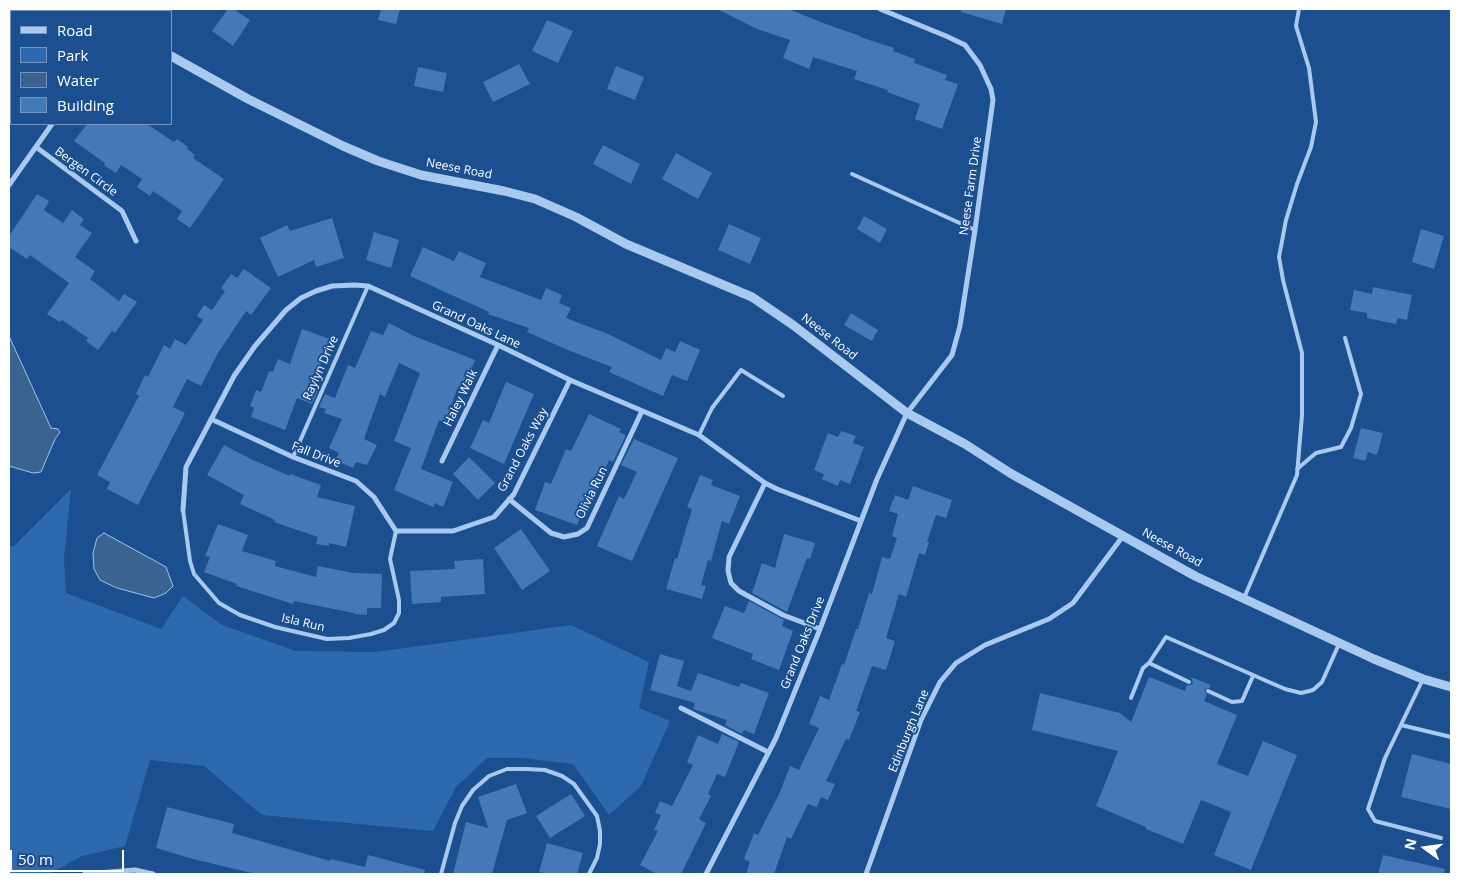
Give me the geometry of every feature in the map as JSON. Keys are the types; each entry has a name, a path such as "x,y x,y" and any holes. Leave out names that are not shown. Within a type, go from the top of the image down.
{"street":[{"name":"Neese Farm Drive","path":"880,9 964,45 980,65 988,79 993,100 975,230 961,316 952,355 907,413"},
{"path":"900,16 903,9"},
{"name":"Neese Road","path":"172,57 248,99 343,146 378,161 421,175 535,199 576,217 626,244 752,297 793,325 907,413 965,444 1010,473 1243,600 1339,644 1423,678 1451,687"},
{"path":"9,185 51,125"},
{"name":"Bergen Circle","path":"36,147 122,210 136,242"},
{"name":"Grand Oaks Lane","path":"183,510 186,467 234,376 255,346 286,310 301,298 332,286 368,286 570,380 699,435 777,490 861,521"},
{"name":"Haley Walk","path":"442,461 498,345"},
{"name":"Grand Oaks Way","path":"396,531 453,530 494,517 514,494 570,380"},
{"name":"Olivia Run","path":"509,499 551,533 564,537 578,534 587,528 642,411"},
{"name":"Grand Oaks Drive","path":"706,874 768,752 820,629 876,478 907,413"},
{"name":"Fall Drive","path":"211,419 292,457 356,481 374,497 396,531"},
{"path":"765,483 729,557 728,571 731,583 739,591 783,615 820,629"},
{"name":"Edinburgh Lane","path":"866,874 921,720 940,682 956,663 985,645 1049,619 1073,603 1123,535"},
{"path":"681,708 768,752"},
{"path":"85,874 135,870 153,874"}],"lane":[{"path":"1243,600 1298,469 1302,414 1302,353 1279,257 1286,220 1311,147 1316,122 1309,68 1296,26 1299,9"},
{"path":"852,174 975,230"},
{"name":"Raylyn Drive","path":"292,457 368,286"},
{"path":"1298,469 1316,453 1341,447 1351,428 1361,394 1345,338"},
{"path":"699,435 712,408 741,370 783,396"},
{"name":"Isla Run","path":"183,510 190,560 194,574 218,603 240,615 274,627 327,639 371,634 384,630 394,623 399,613 399,600 390,559 396,531"},
{"path":"1131,698 1143,668 1148,664 1166,637 1253,676 1285,689 1301,693 1313,690 1322,682 1339,644"},
{"path":"1148,664 1189,682"},
{"path":"1208,691 1232,702 1242,701 1253,676"},
{"path":"1423,678 1385,758 1368,810 1375,821 1441,838"},
{"path":"1401,725 1451,737"},
{"path":"440,874 455,823 462,806 473,790 489,776 507,769 527,769 545,770 562,776 574,784 588,802 596,816 600,831 597,858 589,874"}],"green space":[{"path":"71,489 64,558 66,593 161,629 183,596 222,625 296,651 376,652 571,625 649,662 639,708 670,721 641,786 609,815 573,764 523,758 487,758 456,787 433,831 262,815 204,766 150,760 125,846 82,856 49,874 9,874 9,545 13,547"}],"water":[{"path":"9,336 51,428 58,429 60,432 55,439 41,472 33,473 9,466"},
{"path":"104,533 166,567 173,586 166,593 154,598 117,588 100,580 94,569 93,553 97,538"}],"building":[{"path":"228,9 233,9 250,20 233,46 212,31"},
{"path":"381,9 400,9 396,24 378,20"},
{"path":"717,9 788,9 894,48 893,51 915,59 914,63 947,75 945,80 958,84 942,129 915,119 920,104 887,92 888,90 854,79 857,71 813,57 809,69 783,58 790,40 757,29"},
{"path":"961,9 1006,9 1002,24 961,12"},
{"path":"547,20 573,31 558,63 532,51"},
{"path":"519,64 530,84 493,102 483,82"},
{"path":"616,66 644,77 635,100 607,89"},
{"path":"418,67 447,73 443,92 414,86"},
{"path":"86,125 148,125 174,142 177,139 195,155 193,158 224,179 190,228 177,219 182,211 153,191 150,196 137,187 142,179 121,165 116,173 74,141"},
{"path":"603,145 640,164 631,184 593,164"},
{"path":"676,153 712,173 698,199 662,179"},
{"path":"37,194 49,201 44,210 63,223 72,210 84,219 80,225 92,233 75,257 95,271 90,279 119,301 124,294 137,302 115,333 112,331 98,350 86,341 88,338 62,320 60,322 47,314 69,283 30,255 27,259 9,247 9,236"},
{"path":"864,216 887,229 880,243 857,229"},
{"path":"332,218 344,258 316,267 314,260 278,277 260,238 287,225 290,231"},
{"path":"729,224 761,238 750,264 718,250"},
{"path":"1421,229 1444,236 1434,269 1412,262"},
{"path":"374,232 399,240 391,268 366,260"},
{"path":"423,247 454,261 459,251 486,263 480,277 541,300 546,288 562,295 559,303 571,308 566,318 608,334 661,360 666,348 675,352 680,341 700,350 687,381 672,375 663,396 609,372 612,367 527,332 529,328 488,314 489,312 410,276"},
{"path":"244,269 271,288 251,315 246,311 218,353 201,386 187,379 173,407 185,413 138,505 107,489 110,482 97,475 139,396 136,394 145,375 148,377 164,345 170,349 175,339 186,345 203,320 197,316 204,305 212,310 225,291 221,288 231,274 237,278"},
{"path":"1373,287 1412,295 1407,320 1398,318 1396,324 1367,318 1367,313 1350,310 1354,290 1372,294"},
{"path":"851,313 878,330 872,341 844,325"},
{"path":"389,323 414,336 475,360 463,389 458,387 449,411 453,412 449,424 439,420 421,469 453,482 443,507 435,503 433,507 394,490 411,448 394,441 420,373 399,363 385,397 380,394 364,439 377,445 367,465 356,462 353,468 335,460 339,453 329,448 342,419 324,413 326,409 319,407 325,394 335,398 348,365 355,368 371,331 383,335"},
{"path":"302,329 330,339 311,389 318,391 312,404 297,398 285,430 251,417 254,408 250,406 256,390 261,392 269,371 273,372 278,359 290,364"},
{"path":"506,382 534,394 504,464 470,448 483,420 489,423"},
{"path":"589,414 621,429 619,432 626,435 613,462 609,460 595,493 590,491 577,525 535,510 545,482 551,484 566,449 571,451"},
{"path":"1361,428 1383,433 1377,455 1368,452 1365,461 1353,458"},
{"path":"841,431 856,436 853,443 864,447 850,484 840,480 838,486 822,479 824,474 814,470 828,433 838,437"},
{"path":"634,439 678,458 632,561 597,546 619,496 624,499 637,472 621,465"},
{"path":"224,445 290,476 290,474 321,485 317,497 355,506 346,547 329,543 329,546 316,544 318,537 274,522 275,520 240,504 244,495 207,475"},
{"path":"469,457 495,483 478,500 453,474"},
{"path":"700,475 713,480 711,485 740,496 729,524 722,521 711,561 708,560 701,585 706,586 702,599 666,589 692,509 687,507"},
{"path":"913,486 952,500 946,518 936,515 927,542 929,542 925,555 919,553 906,597 899,594 886,638 895,641 886,670 872,666 856,711 860,712 849,740 846,739 826,781 835,784 828,800 821,797 817,807 808,804 791,839 787,837 774,874 746,874 750,862 744,859 754,833 758,835 780,792 790,766 799,770 819,728 809,724 820,696 829,700 842,664 844,665 856,629 858,629 869,593 872,594 882,557 890,559 897,538 892,536 898,514 889,511 895,495 908,500"},
{"path":"218,524 248,535 242,551 276,561 275,566 316,577 318,566 354,573 382,574 381,608 367,608 367,615 294,601 293,604 236,586 237,584 204,572 210,557 205,556"},
{"path":"521,529 550,571 522,590 494,548"},
{"path":"784,534 815,543 810,559 807,558 787,612 752,593 762,563 775,568"},
{"path":"483,559 485,594 441,597 441,602 412,604 410,571 455,569 454,561"},
{"path":"749,601 784,620 782,626 793,631 779,670 751,659 753,654 712,638 725,606 744,613"},
{"path":"660,654 684,661 677,686 691,691 698,673 739,687 741,683 769,693 754,734 744,730 742,734 725,725 727,720 693,709 695,703 650,690"},
{"path":"1149,677 1185,691 1187,685 1193,683 1191,677 1211,685 1204,690 1207,694 1204,701 1237,715 1217,764 1248,776 1263,741 1297,755 1251,870 1214,855 1231,812 1201,800 1183,844 1146,829 1146,827 1096,806 1118,751 1032,730 1040,693 1120,713 1131,722"},
{"path":"722,734 739,742 725,777 717,774 708,794 711,796 699,819 706,823 681,874 657,874 640,865 658,831 654,830 661,815 655,813 660,801 672,806 693,765 687,762 698,735 718,744"},
{"path":"1412,754 1451,764 1451,809 1401,797"},
{"path":"516,784 527,813 507,820 492,874 453,874 466,822 488,828 478,797"},
{"path":"571,794 585,816 550,838 536,816"},
{"path":"167,807 234,824 232,833 330,861 331,859 365,867 368,855 425,870 424,874 256,874 193,859 156,848"},
{"path":"547,843 583,853 577,874 539,872"},
{"path":"1383,855 1445,869 1444,874 1378,874"}]}
